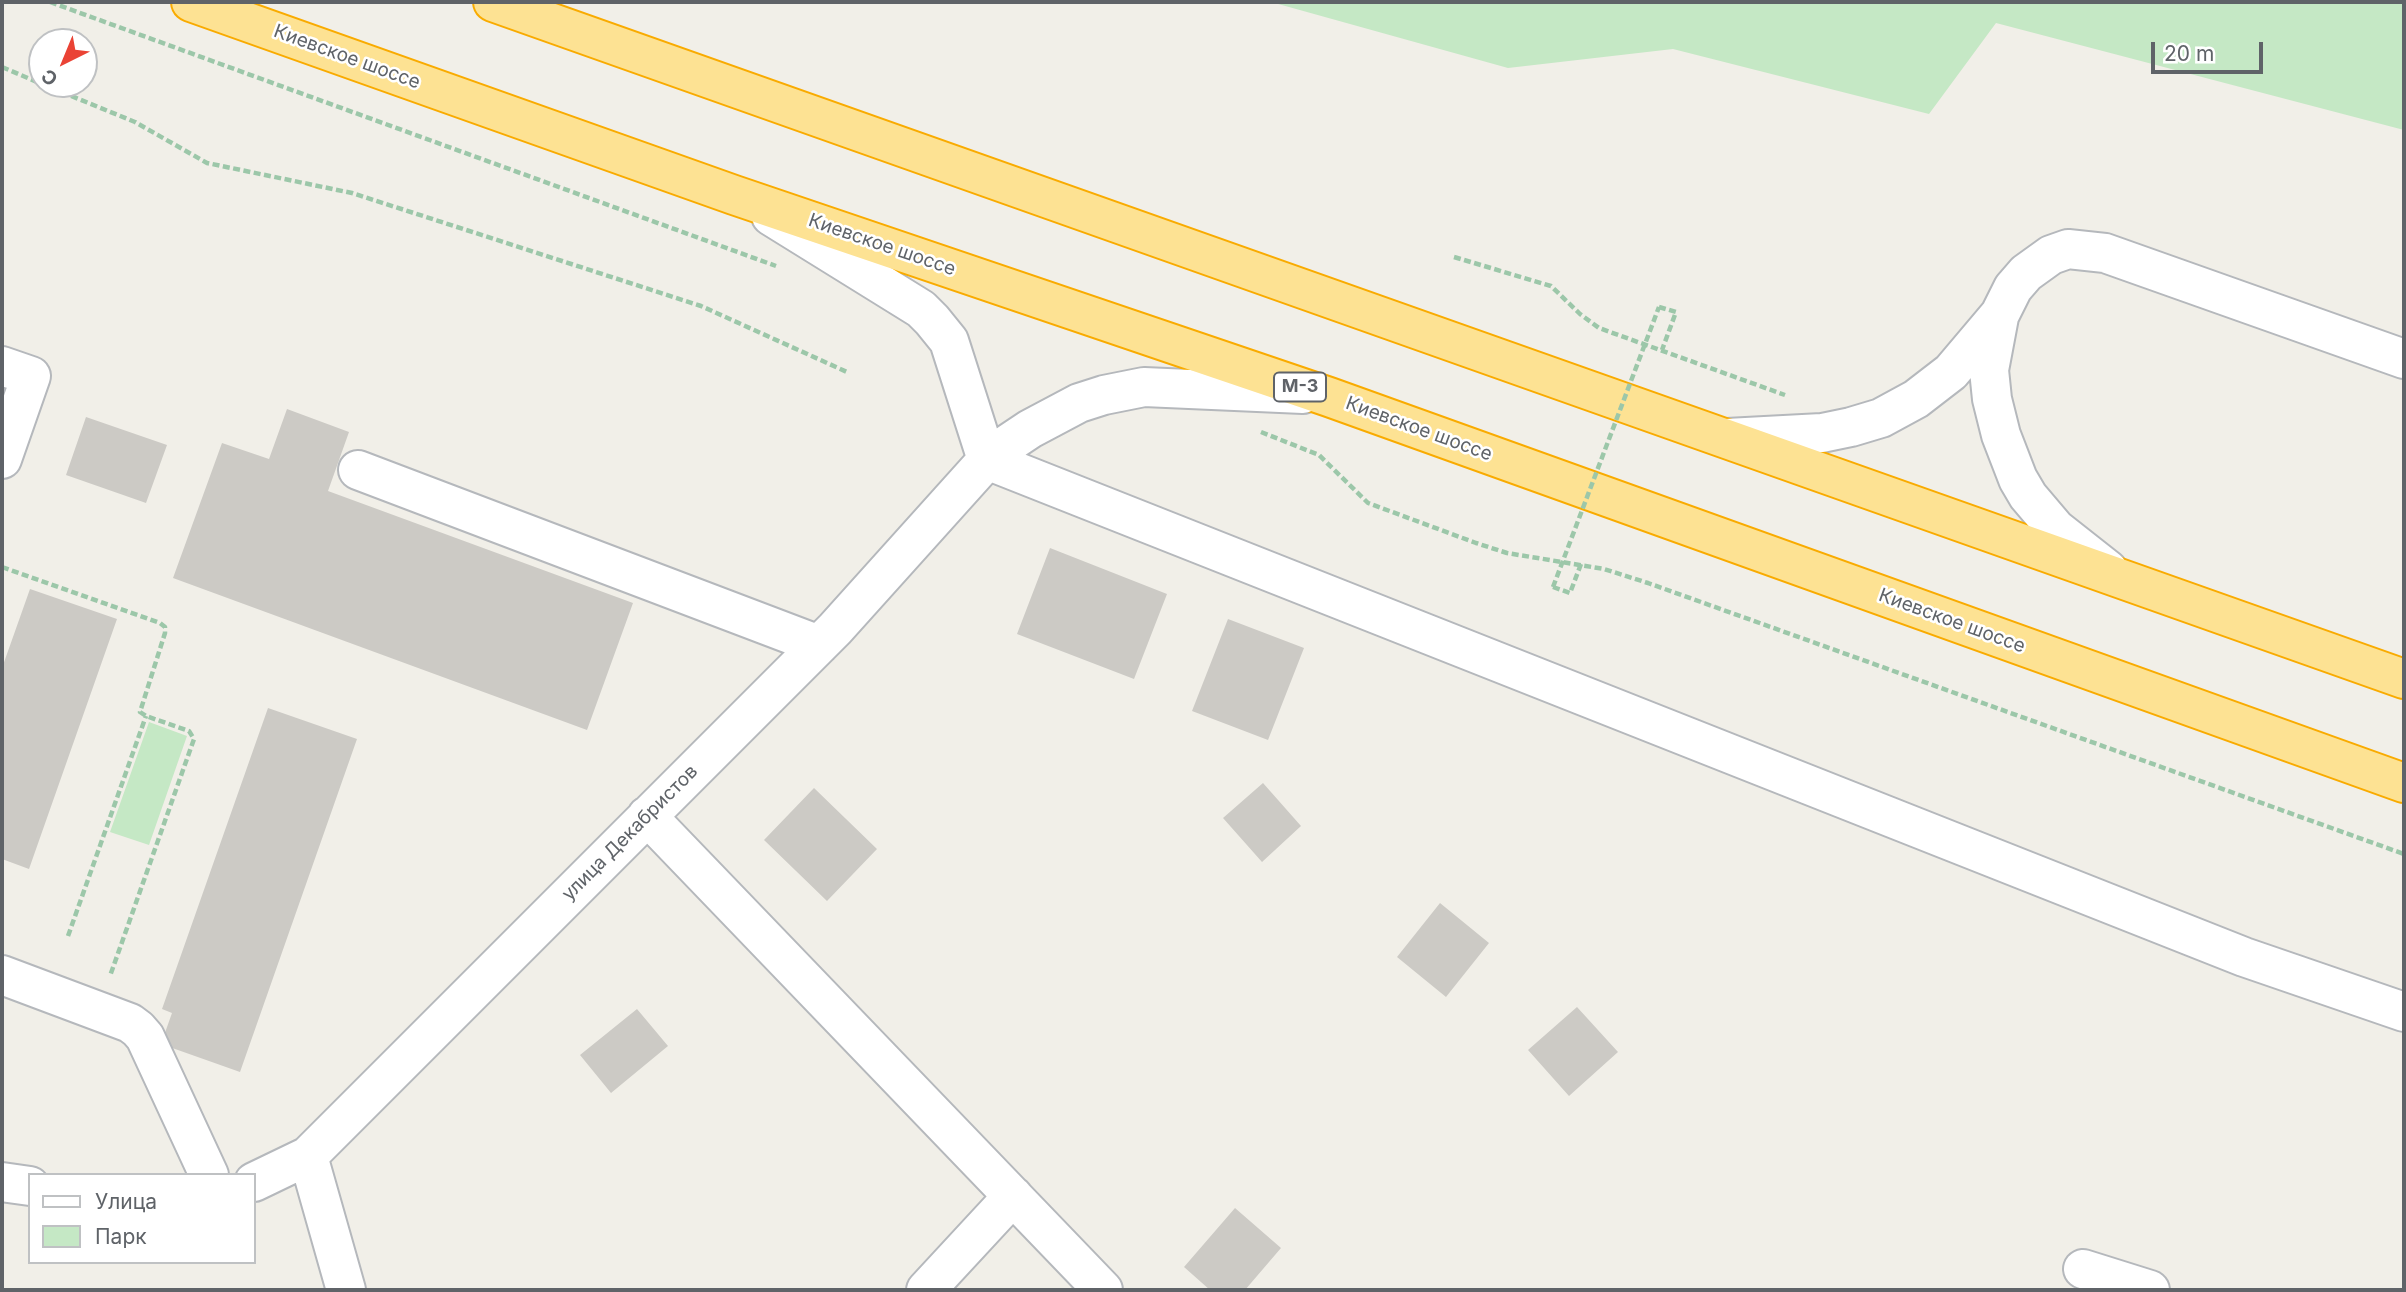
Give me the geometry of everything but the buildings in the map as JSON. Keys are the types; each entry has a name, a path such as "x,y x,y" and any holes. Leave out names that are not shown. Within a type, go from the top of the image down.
{"highway":[{"name":"Киевское шоссе","path":"191,2 734,195 1329,397 2404,783"},
{"path":"494,2 2404,679"}],"street":[{"path":"734,195 921,309 933,320 949,341 987,460 2244,957 2404,1012"},
{"path":"1727,438 1822,433 1881,418 1916,399 1951,372 2000,314 2013,288 2038,263 2068,249 2105,253 2404,359"},
{"path":"2000,314 1989,370 1992,399 2001,435 2018,479 2028,496 2056,529 2120,579"},
{"path":"2,366 31,376 2,459"},
{"name":"улица Декабристов","path":"256,1181 308,1156 818,645 987,460 1030,429 1059,413 1104,395 1144,387 1329,397"},
{"path":"1059,413 1043,432 1040,461 1045,474 1061,490"},
{"path":"358,470 818,645"},
{"path":"647,816 1103,1290"},
{"path":"2,975 130,1023 145,1037 208,1173"},
{"path":"308,1156 346,1290"},
{"path":"2,1182 28,1186"},
{"path":"926,1290 1013,1196"},
{"path":"2083,1269 2150,1290"}],"path":[{"path":"50,2 786,270"},
{"path":"2,67 28,78"},
{"path":"76,98 135,122 207,163 352,193 701,306 847,372"},
{"path":"1454,257 1551,286 1599,328 1795,398"},
{"path":"1581,564 1570,593 1553,587 1659,307 1676,312 1662,350"},
{"path":"1249,427 1319,455 1368,503 1507,553 1581,564 1648,583 2404,854"},
{"path":"2,567 165,627 140,712 189,731 194,739 98,1011"},
{"path":"68,936 146,716"}],"green space":[{"path":"1271,2 2404,2 2404,130 1996,23 1929,114 1673,49 1508,68"},
{"path":"149,722 187,736 149,845 110,832"}]}
